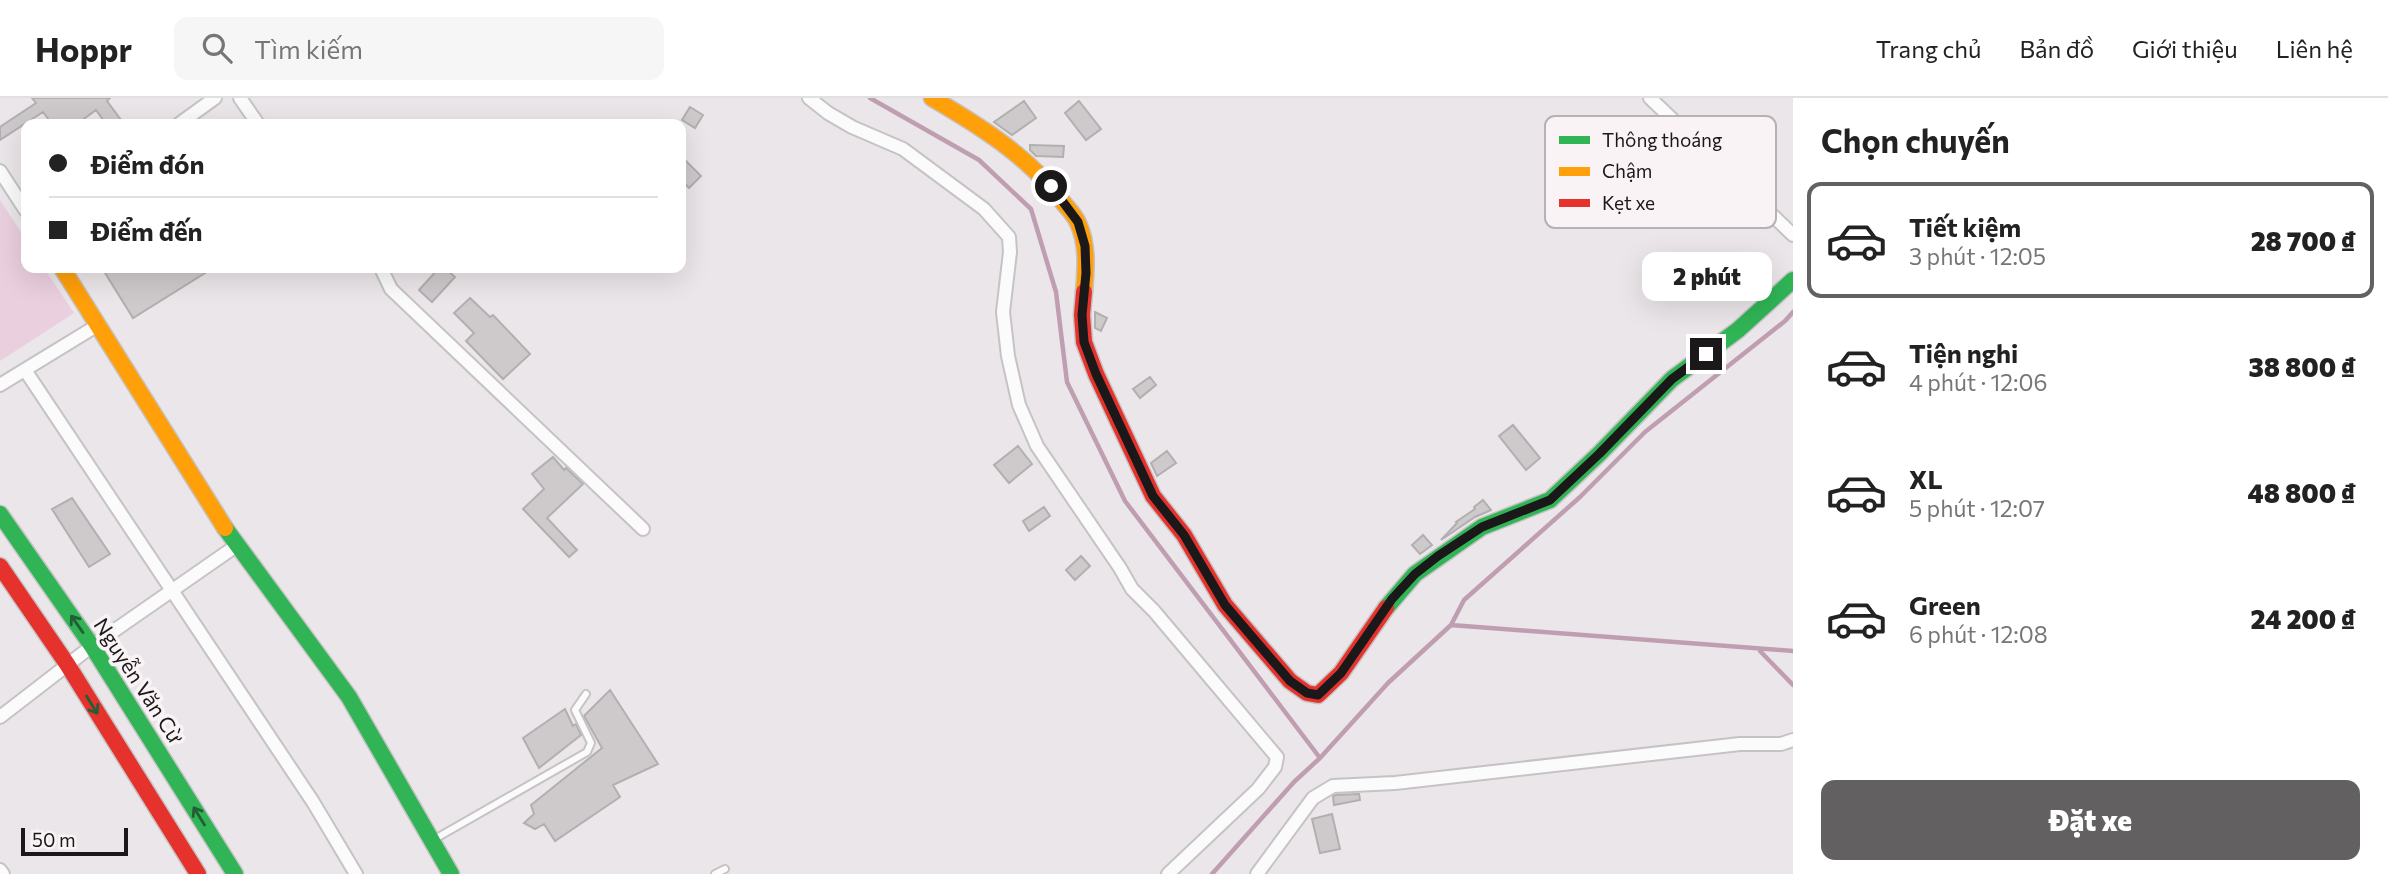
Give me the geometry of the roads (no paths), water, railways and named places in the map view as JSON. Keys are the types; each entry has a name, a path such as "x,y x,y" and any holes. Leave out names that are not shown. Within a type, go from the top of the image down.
{"street":[{"path":"186,119 215,98"},
{"path":"240,98 255,119"},
{"path":"809,98 852,127 903,149 984,209 1009,237 1010,252 1003,312 1008,356 1018,405 1037,446 1132,589 1171,630 1277,757 1275,767 1258,789 1168,874"},
{"path":"932,98 979,126 1036,171 1067,205 1078,222 1085,246 1086,273 1082,315 1084,342 1096,374 1153,496 1184,535 1225,605 1290,681 1307,693 1318,695 1341,673 1392,599 1415,574 1482,527 1550,500 1672,379 1738,330 1793,280"},
{"path":"1650,98 1669,116"},
{"path":"0,171 21,203"},
{"path":"1776,219 1793,235"},
{"path":"65,273 236,546 348,697 452,874"},
{"path":"383,273 391,289 643,529"},
{"path":"0,385 98,325"},
{"path":"25,370 313,802 356,874"},
{"name":"Nguyễn Văn Cừ","path":"0,514 92,646 235,874"},
{"path":"0,717 67,664 236,546"},
{"path":"0,566 67,664 198,874"},
{"path":"1257,874 1313,798 1333,786 1395,783 1740,744 1781,744 1793,740"}],"lane":[{"path":"432,841 587,752 591,743 575,710 586,694"},
{"path":"715,874 725,869"}],"waterway":[{"path":"870,98 979,160 1031,209 1056,292 1067,382 1125,501 1320,758 1388,683 1451,625 1464,600 1580,497 1645,432 1793,312"},
{"path":"1451,625 1793,651"},
{"path":"1760,651 1793,685"},
{"path":"1212,874 1294,782 1320,758"}]}
